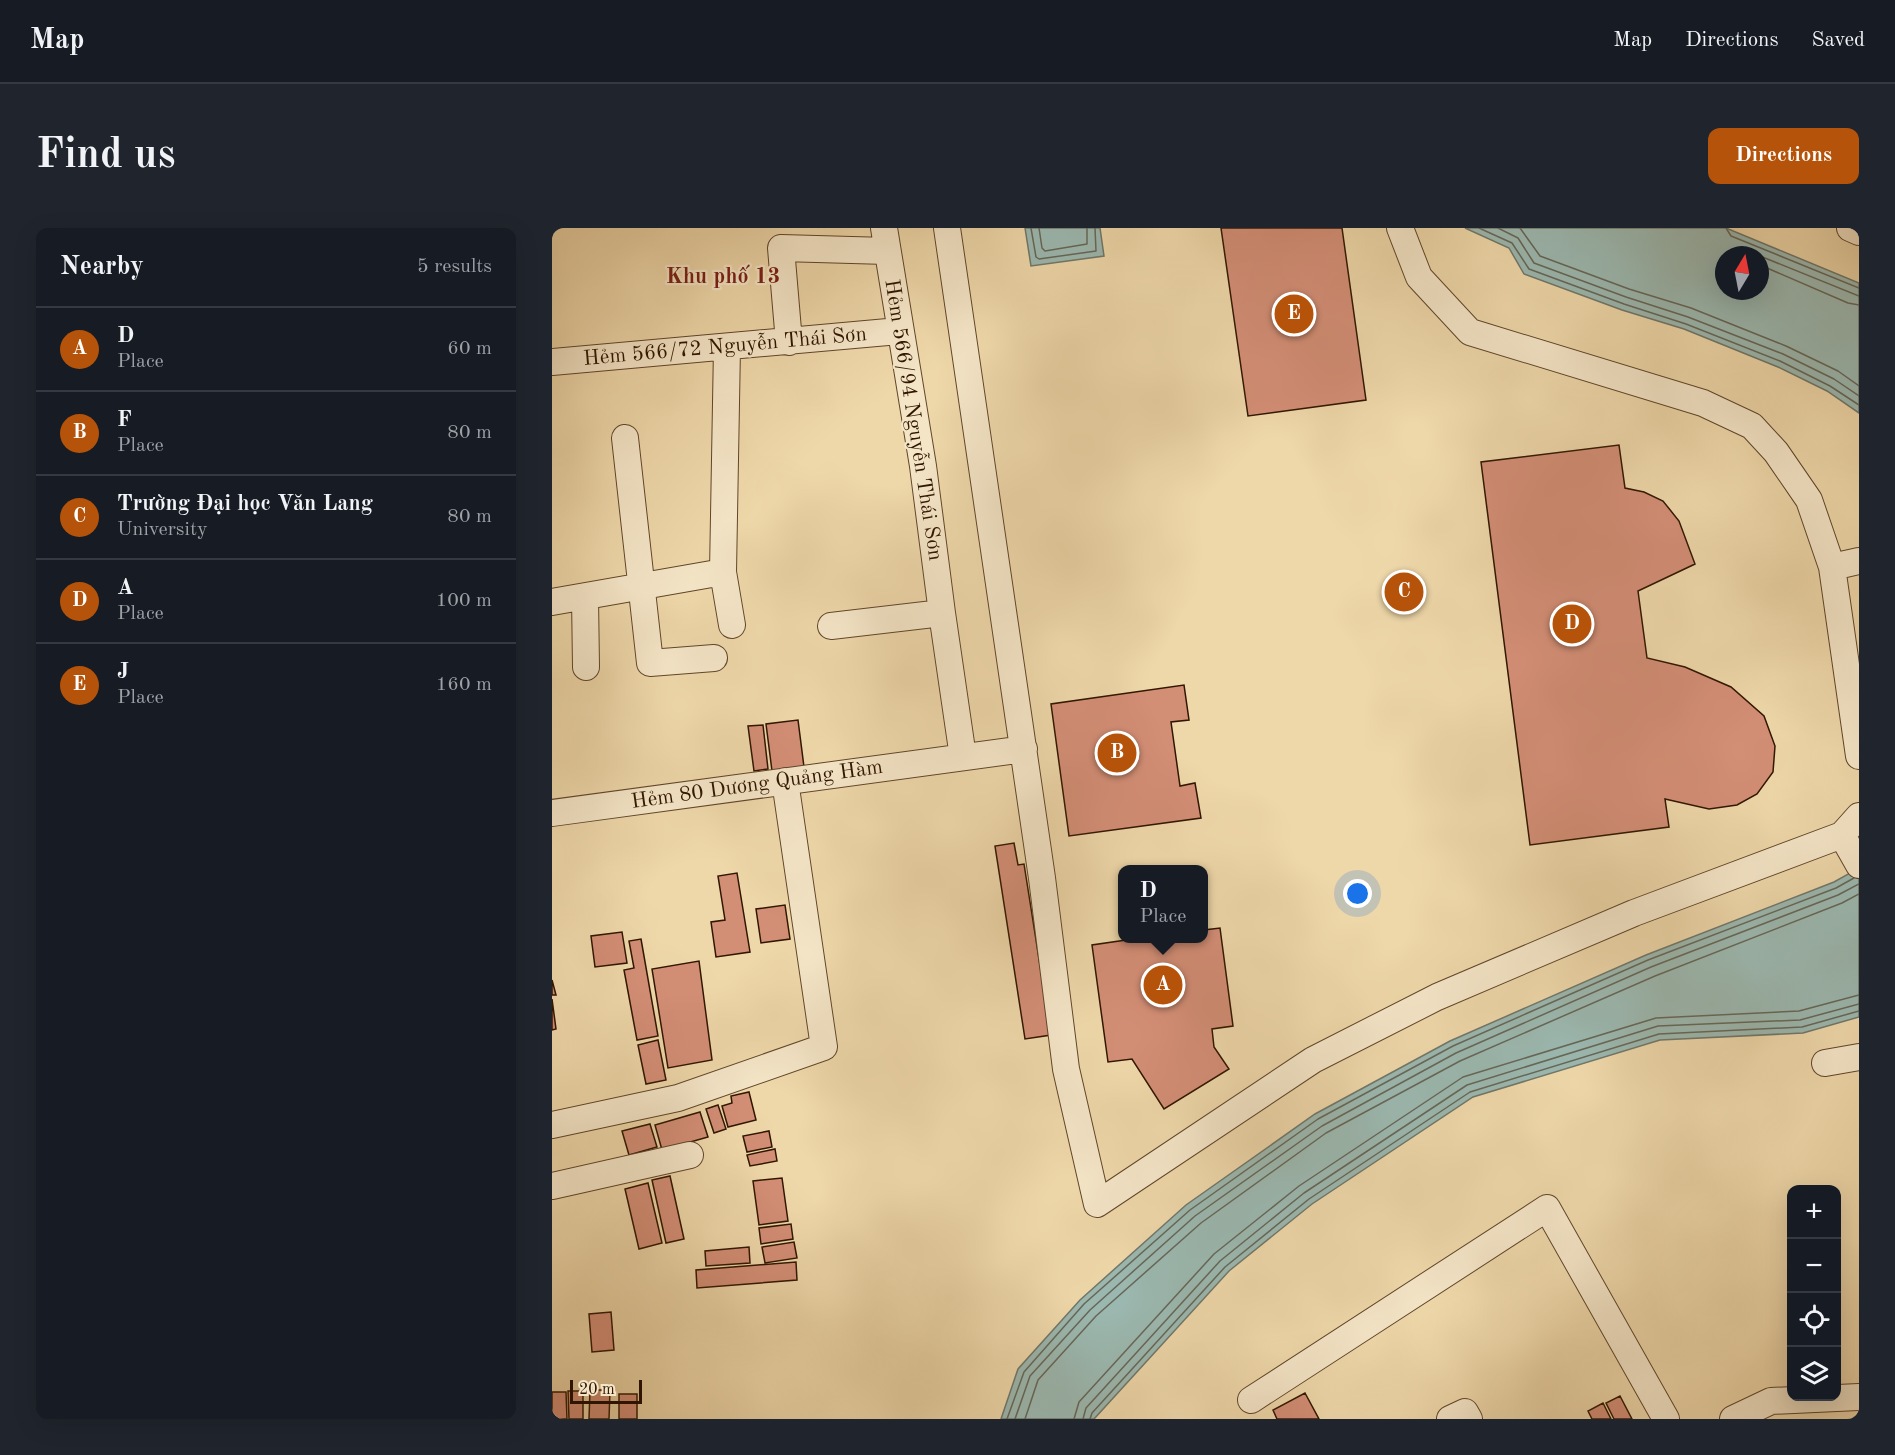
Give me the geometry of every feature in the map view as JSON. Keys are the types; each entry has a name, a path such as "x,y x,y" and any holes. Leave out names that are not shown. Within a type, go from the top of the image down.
{"street":[{"path":"947,228 1024,749 1066,1069 1096,1204 1313,1060 1437,997 1634,913 1842,835 1859,816"},
{"path":"1400,228 1419,277 1470,332 1703,403 1752,426 1776,452 1809,500 1832,567 1859,756"},
{"path":"1850,228 1859,232"},
{"path":"789,342 781,248 885,240"},
{"name":"Hẻm 566/94 Nguyễn Thái Sơn","path":"885,240 898,331 922,466 963,757"},
{"name":"Hẻm 566/72 Nguyễn Thái Sơn","path":"552,362 898,331"},
{"path":"727,347 723,572 732,625"},
{"path":"625,438 650,663 714,658"},
{"path":"1832,567 1859,561"},
{"path":"552,602 723,572"},
{"path":"585,597 586,667"},
{"path":"831,626 942,613"},
{"name":"Hẻm 80 Dương Quảng Hàm","path":"552,813 1024,749"},
{"path":"552,1125 678,1098 824,1047 785,781"},
{"path":"1842,835 1859,865"},
{"path":"1824,1063 1859,1057"},
{"path":"552,1186 690,1155"},
{"path":"1251,1400 1547,1208 1666,1419"},
{"path":"1733,1419 1771,1401 1859,1397"},
{"path":"1449,1419 1465,1412 1469,1419"}],"water":[{"path":"1025,228 1100,228 1104,256 1031,266"},
{"path":"1465,228 1726,228 1859,283 1859,413 1827,391 1778,367 1684,329 1622,310 1524,274 1509,248"},
{"path":"1859,868 1859,1017 1803,1033 1660,1040 1473,1097 1312,1204 1229,1271 1094,1419 1001,1419 1018,1369 1080,1300 1186,1205 1315,1114 1450,1041 1646,955 1834,882"}],"building":[{"path":"1221,228 1342,228 1366,400 1248,416"},
{"path":"1619,445 1625,488 1644,492 1663,501 1679,521 1695,564 1638,591 1647,658 1685,667 1731,687 1764,716 1775,746 1773,772 1757,794 1737,805 1709,809 1665,799 1669,827 1530,845 1481,462"},
{"path":"1184,685 1189,720 1171,722 1180,786 1195,783 1201,818 1069,836 1051,704"},
{"path":"798,720 804,767 772,771 766,724"},
{"path":"763,725 768,769 754,771 748,726"},
{"path":"1014,843 1018,865 1024,864 1051,1035 1025,1039 995,846"},
{"path":"737,873 750,952 716,957 711,922 725,920 718,876"},
{"path":"785,905 790,939 761,943 756,909"},
{"path":"1220,928 1233,1026 1212,1029 1214,1047 1229,1069 1164,1109 1132,1059 1108,1062 1092,945 1118,941 1208,943 1208,930"},
{"path":"622,932 627,963 595,967 591,936"},
{"path":"641,939 658,1036 637,1040 624,970 634,968 629,941"},
{"path":"699,961 712,1060 668,1068 652,969"},
{"path":"552,980 556,995 552,995"},
{"path":"552,999 556,1029 552,1030"},
{"path":"658,1040 666,1080 646,1084 638,1045"},
{"path":"749,1092 756,1120 728,1127 722,1106 732,1103 731,1096"},
{"path":"718,1105 726,1129 714,1133 706,1109"},
{"path":"700,1112 708,1137 662,1150 655,1125"},
{"path":"650,1124 657,1147 629,1155 622,1131"},
{"path":"769,1131 772,1147 747,1152 743,1136"},
{"path":"775,1149 777,1161 750,1166 747,1155"},
{"path":"670,1176 684,1239 666,1243 652,1180"},
{"path":"782,1178 788,1221 759,1225 753,1181"},
{"path":"648,1183 662,1243 639,1249 625,1189"},
{"path":"791,1224 793,1239 761,1244 759,1228"},
{"path":"794,1242 797,1258 765,1263 762,1247"},
{"path":"749,1247 750,1263 706,1266 705,1251"},
{"path":"796,1262 797,1280 697,1288 696,1270"},
{"path":"611,1312 614,1350 592,1352 589,1314"},
{"path":"590,1390 610,1390 609,1419 589,1419"},
{"path":"568,1391 583,1391 583,1419 569,1419"},
{"path":"552,1392 566,1392 567,1419 552,1419"},
{"path":"1305,1393 1319,1419 1277,1419 1273,1410"},
{"path":"619,1394 637,1394 637,1419 619,1419"},
{"path":"1620,1396 1632,1419 1614,1419 1606,1403"},
{"path":"1603,1403 1611,1419 1592,1419 1588,1411"}],"place":[{"name":"J","path":"1294,314"},
{"name":"Trường Đại học Văn Lang","path":"1404,592"},
{"name":"A","path":"1572,624"},
{"name":"F","path":"1117,753"},
{"name":"D","path":"1163,985"}],"district":[{"name":"Khu phố 13","path":"723,277"}]}
